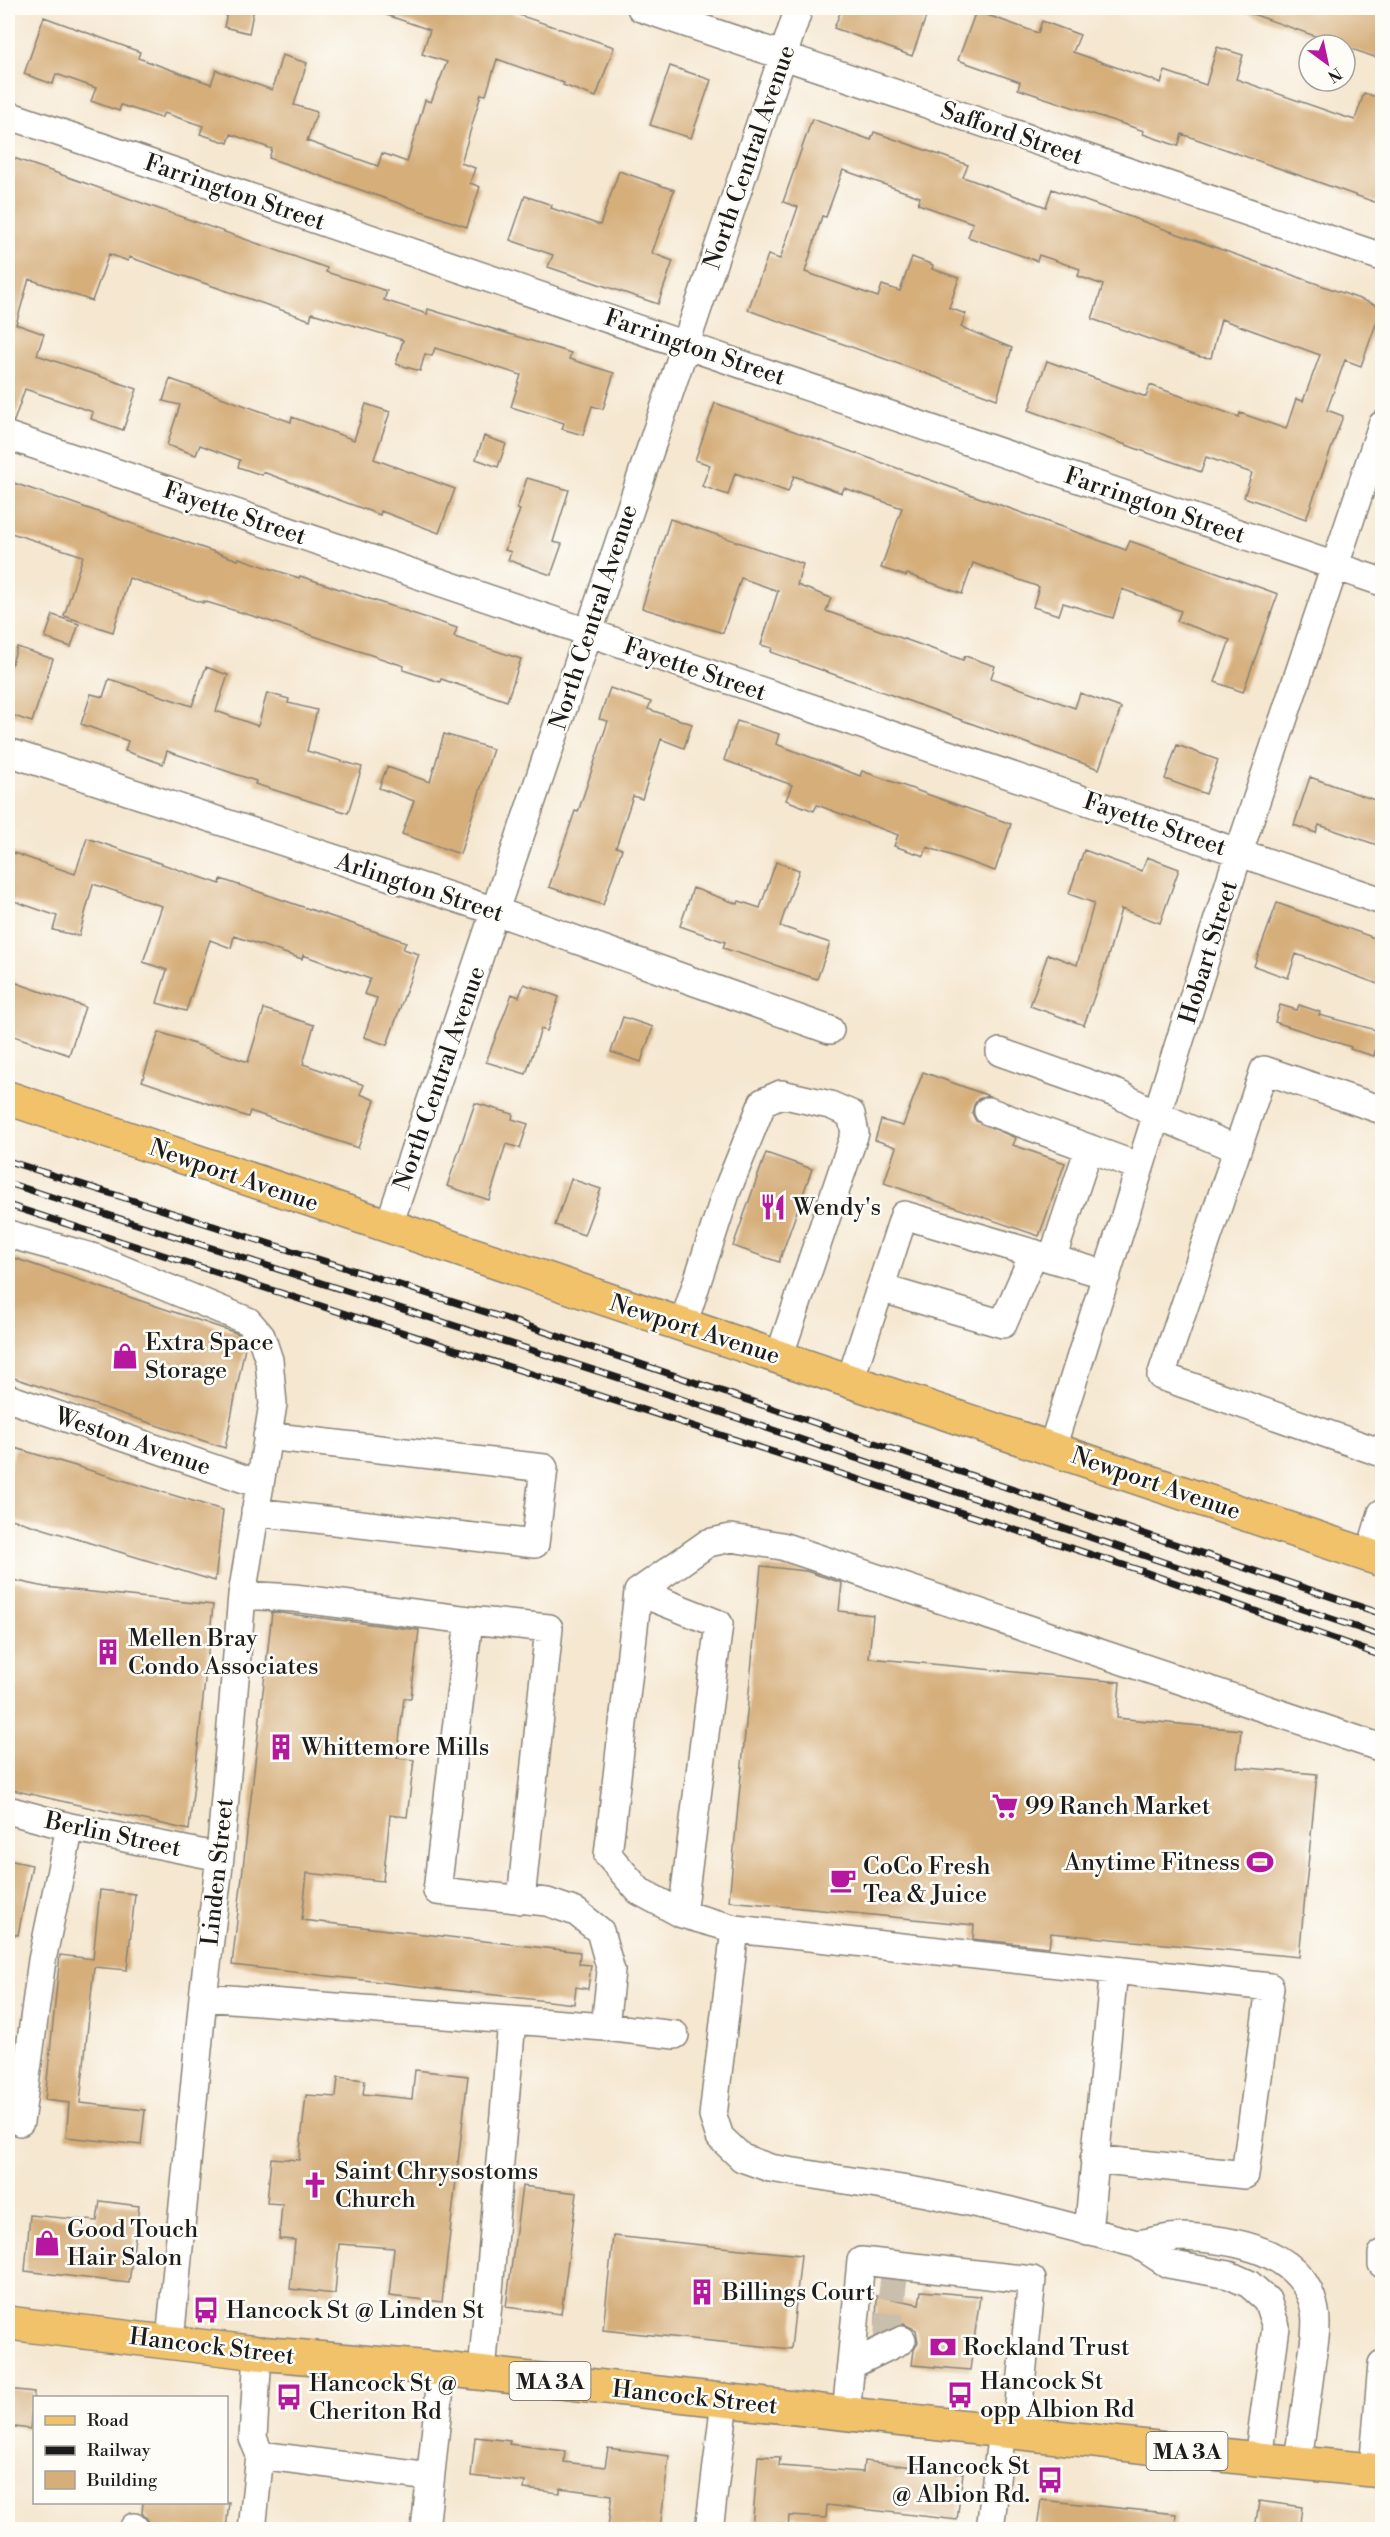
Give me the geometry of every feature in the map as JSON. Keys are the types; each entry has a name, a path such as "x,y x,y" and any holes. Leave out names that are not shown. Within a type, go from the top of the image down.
{"main road":[{"name":"Newport Avenue","path":"8,1098 388,1228 1376,1558"},
{"name":"Hancock Street","path":"8,2323 258,2353 482,2373 1258,2459 1378,2470"}],"street":[{"name":"Safford Street","path":"641,8 1383,257"},
{"name":"North Central Avenue","path":"388,1228 799,8"},
{"name":"Farrington Street","path":"8,115 1383,582"},
{"name":"Hobart Street","path":"1052,1448 1239,852 1383,425"},
{"name":"Fayette Street","path":"8,436 1383,901"},
{"name":"Arlington Street","path":"8,752 495,911 830,1030"},
{"path":"1000,1052 1118,1094 1157,1115 1237,1149"},
{"path":"1383,1110 1264,1070 1161,1376 1383,1453"},
{"path":"683,1325 726,1193 763,1102 781,1094 830,1105 851,1114 855,1133 779,1357"},
{"path":"988,1111 1140,1167"},
{"path":"880,1288 1003,1324 1043,1256 1089,1148"},
{"path":"850,1381 904,1215 1107,1275"},
{"name":"Linden Street","path":"8,1234 95,1258 248,1321 261,1336 269,1360 273,1404 242,1595 220,1857 203,1996 170,2342"},
{"name":"Weston Avenue","path":"8,1398 259,1484"},
{"path":"255,1512 535,1544 544,1468 267,1436"},
{"path":"1376,1558 1383,1513"},
{"path":"1094,2159 1245,2175 1270,1987 735,1929 682,1914 639,1891 608,1855 638,1592 708,1544 731,1538 782,1546 1383,1748"},
{"path":"638,1592 719,1624 682,1914"},
{"path":"242,1595 294,1598 549,1628 520,1900"},
{"path":"469,1620 437,1891 548,1902 576,1912 600,1931 611,1971 605,2027"},
{"name":"Berlin Street","path":"8,1810 70,1827 220,1857"},
{"path":"20,2122 42,1960 70,1827"},
{"path":"735,1929 713,2116 720,2137 742,2158 770,2168 959,2200 1137,2244 1168,2265 1229,2275 1249,2284 1268,2300 1276,2327 1258,2459"},
{"path":"1088,2232 1114,1970"},
{"path":"203,1996 605,2027 675,2035"},
{"path":"482,2373 512,2020"},
{"path":"1137,2244 1180,2237 1254,2247 1273,2255 1288,2265 1305,2287 1315,2311 1314,2338 1298,2462"},
{"path":"1383,2254 1383,2264"},
{"path":"846,2414 861,2261 1031,2285"},
{"path":"894,2276 1031,2285"},
{"path":"990,2529 1009,2431 1031,2285"},
{"path":"851,2365 894,2340"},
{"path":"252,2529 260,2455 253,2438 258,2353"},
{"path":"1378,2470 1383,2364"},
{"path":"425,2529 442,2369"},
{"path":"709,2529 724,2401"},
{"path":"260,2455 430,2477"}],"building":[{"path":"228,8 254,8 249,33 224,27"},
{"path":"376,8 498,8 614,47 596,97 497,59 486,95 481,94 461,163 475,168 470,183 480,187 467,227 269,158 272,149 231,134 228,143 200,134 203,126 164,113 161,118 121,105 119,111 91,101 96,88 56,74 53,84 24,74 44,17 140,52 138,58 211,84 216,70 272,90 282,55 307,63 294,105 317,112 307,141 378,166 382,153 407,162 425,100 431,102 447,62 422,54 430,30 375,11"},
{"path":"842,8 901,8 926,17 912,56 834,28"},
{"path":"1244,8 1383,8 1383,60 1357,51 1357,33 1306,33 1244,11"},
{"path":"976,11 1038,33 1042,21 1080,35 1073,52 1161,83 1165,71 1206,85 1217,47 1243,55 1236,79 1342,116 1355,120 1364,93 1383,99 1383,205 1182,134 1178,146 1143,134 1144,131 1018,89 1020,82 958,60"},
{"path":"670,66 711,80 691,138 650,125"},
{"path":"812,119 871,140 874,132 968,165 963,177 1046,207 1052,189 1382,307 1361,366 1345,360 1327,410 1343,416 1306,519 1244,497 1252,473 1206,457 1201,472 1029,410 1047,361 1146,397 1150,385 1239,417 1240,413 1286,429 1296,399 1303,401 1320,355 1221,319 1211,358 1200,357 1092,319 1103,285 1078,276 1080,269 1039,255 1037,261 968,237 973,223 918,204 920,197 843,170 826,217 822,216 805,272 878,297 882,285 900,291 912,257 933,265 932,269 959,278 949,308 966,314 961,327 1012,348 997,399 748,310 768,255 780,259 798,207 783,202"},
{"path":"8,156 327,268 326,272 387,291 384,300 427,314 428,309 571,353 569,359 614,373 603,409 592,406 583,435 562,429 564,423 511,407 521,375 435,348 432,356 425,354 420,371 396,364 403,340 312,313 310,320 129,257 128,261 109,254 92,301 29,279 16,324 44,334 37,355 137,389 123,430 91,419 93,412 25,389 14,421 8,421 8,256 15,232 8,230"},
{"path":"619,171 674,190 652,253 673,261 658,304 548,267 553,255 510,240 525,196 552,205 551,208 600,225"},
{"path":"170,379 291,422 292,417 354,440 366,404 390,412 374,459 455,489 439,533 381,511 380,515 263,472 262,475 238,467 240,460 200,445 196,455 167,445 180,405 163,401"},
{"path":"715,403 1126,550 1130,541 1278,594 1243,692 1215,682 1230,640 1177,621 1181,611 1122,589 1113,618 1063,603 1059,615 1033,607 1039,587 973,563 962,594 907,574 906,576 881,568 902,508 844,488 842,493 794,476 788,492 735,473 728,495 702,486 710,465 695,460"},
{"path":"484,436 506,444 498,467 476,459"},
{"path":"527,478 569,490 553,542 562,544 551,575 508,560 511,552 505,550 520,510 517,509"},
{"path":"8,481 238,560 239,558 299,578 300,576 457,628 454,637 521,659 507,701 441,679 440,682 403,670 404,666 129,578 113,632 64,616 83,556 8,532"},
{"path":"670,519 803,564 797,585 831,598 826,611 963,660 965,656 995,666 991,678 1075,708 1080,693 1121,708 1099,769 771,652 772,648 761,645 778,591 741,578 723,633 642,608"},
{"path":"53,615 79,624 71,647 45,638"},
{"path":"17,647 53,659 32,722 8,714 8,676"},
{"path":"206,667 228,675 216,711 258,726 267,693 289,699 288,703 317,710 307,751 362,767 348,813 255,784 256,781 167,751 163,764 125,751 128,741 81,724 91,694 103,697 109,679 192,706"},
{"path":"610,688 651,702 648,709 692,724 684,748 661,739 642,799 633,796 616,847 622,849 603,905 549,887 575,811 578,812 608,721 599,719"},
{"path":"737,721 779,734 776,744 860,776 862,771 1011,824 995,871 927,847 924,856 894,846 898,835 817,805 814,811 786,800 792,785 724,760"},
{"path":"444,734 493,749 460,854 402,834 414,801 379,788 387,767 430,782"},
{"path":"1177,745 1218,760 1206,794 1165,779"},
{"path":"1310,777 1383,803 1383,847 1319,825 1316,833 1294,825"},
{"path":"87,838 220,884 221,879 406,942 403,949 419,954 387,1045 364,1037 377,998 364,994 370,979 303,955 302,959 234,936 231,948 210,940 186,1011 157,1003 167,970 143,962 162,906 93,884 79,936 53,930 57,916 8,899 8,851 75,874"},
{"path":"1084,850 1142,871 1147,857 1179,869 1160,923 1121,909 1107,960 1084,1025 1030,1006 1048,954 1077,965 1094,903 1069,894"},
{"path":"776,862 799,870 780,926 830,943 817,979 723,948 725,942 680,926 693,888 738,904 739,901 760,908"},
{"path":"1277,903 1383,941 1383,986 1296,954 1288,978 1254,966"},
{"path":"8,980 85,1007 69,1055 8,1034"},
{"path":"524,984 559,997 547,1031 541,1029 526,1074 486,1062 512,994 519,997"},
{"path":"1280,1005 1297,1010 1299,1005 1320,1012 1319,1015 1380,1031 1374,1056 1275,1022"},
{"path":"264,1009 314,1025 303,1064 364,1085 360,1094 375,1100 358,1148 250,1111 248,1117 142,1081 159,1032 248,1062"},
{"path":"623,1017 653,1027 641,1062 611,1052"},
{"path":"923,1072 989,1096 978,1099 974,1105 972,1113 976,1121 1016,1138 1013,1145 1065,1163 1039,1236 884,1183 896,1147 875,1140 881,1120 903,1126"},
{"path":"475,1103 513,1114 512,1119 528,1124 520,1148 506,1144 489,1200 447,1186"},
{"name":"Wendy's","path":"766,1153 812,1169 779,1262 733,1246"},
{"path":"571,1179 601,1189 584,1235 555,1225"},
{"name":"Extra Space Storage","path":"8,1256 239,1334 246,1342 225,1448 8,1376"},
{"path":"15,1448 223,1510 215,1581 8,1518 8,1474"},
{"path":"761,1566 806,1571 842,1583 839,1611 873,1615 869,1658 1120,1682 1117,1718 1241,1730 1237,1767 1317,1774 1299,1957 1051,1933 1049,1947 973,1939 974,1925 729,1901"},
{"name":"Mellen Bray Condo Associates","path":"8,1579 45,1587 213,1605 189,1830 8,1789"},
{"path":"272,1612 419,1630 411,1698 404,1698 397,1758 414,1760 407,1817 390,1815 383,1881 307,1873 302,1920 580,1952 579,1964 591,1965 588,1989 576,1987 574,2004 232,1965"},
{"path":"8,1860 32,1865 18,1935 8,1934"},
{"path":"100,1890 135,1894 127,1970 94,1967 80,2103 145,2110 141,2145 66,2137 69,2103 45,2100 60,1955 93,1959"},
{"path":"415,2070 468,2076 442,2302 389,2296 394,2248 339,2244 335,2294 290,2289 295,2240 279,2239 282,2204 267,2203 271,2158 299,2160 306,2095 336,2097 338,2077 365,2080 363,2094 412,2099"},
{"path":"522,2186 577,2193 561,2314 506,2307"},
{"path":"100,2201 139,2206 129,2283 25,2271 30,2215 97,2221"},
{"name":"Billings Court","path":"613,2236 801,2255 791,2349 603,2330"},
{"name":"Rockland Trust","path":"921,2291 980,2296 970,2370 912,2365 914,2350 918,2342 916,2330 904,2324 893,2327 876,2325 877,2296 919,2304"},
{"path":"8,2389 34,2392 30,2429 8,2426"},
{"path":"475,2437 565,2451 564,2462 605,2467 608,2448 669,2456 660,2529 608,2527 612,2495 560,2488 560,2493 524,2489 525,2482 471,2476"},
{"path":"758,2456 780,2457 779,2466 863,2472 864,2461 963,2473 957,2520 827,2505 826,2518 789,2516 788,2529 752,2529"},
{"path":"1041,2500 1176,2514 1175,2529 1037,2529"},
{"path":"1259,2501 1302,2507 1299,2529 1255,2529"},
{"path":"229,2502 226,2529 150,2529 148,2520 142,2513 143,2504 228,2504"}],"tunnel":[{"path":"887,2340 894,2276"}],"railway":[{"path":"8,1161 501,1317 1382,1614"},
{"path":"8,1183 628,1381 1382,1636"},
{"path":"8,1205 1139,1570 1382,1656"}],"place":[{"name":"Wendy's","path":"773,1207"},
{"name":"Extra Space Storage","path":"125,1356"},
{"name":"Mellen Bray Condo Associates","path":"108,1652"},
{"name":"Whittemore Mills","path":"281,1747"},
{"name":"99 Ranch Market","path":"1005,1806"},
{"name":"Anytime Fitness","path":"1260,1862"},
{"name":"CoCo Fresh Tea & Juice","path":"843,1880"},
{"name":"Saint Chrysostoms Church","path":"315,2185"},
{"name":"Good Touch Hair Salon","path":"47,2243"},
{"name":"Billings Court","path":"702,2292"},
{"name":"Hancock St @ Linden St","path":"206,2310"},
{"name":"Rockland Trust","path":"943,2347"},
{"name":"Hancock St opp Albion Rd","path":"960,2395"},
{"name":"Hancock St @ Cheriton Rd","path":"289,2397"},
{"name":"Hancock St @ Albion Rd.","path":"1050,2480"}]}
